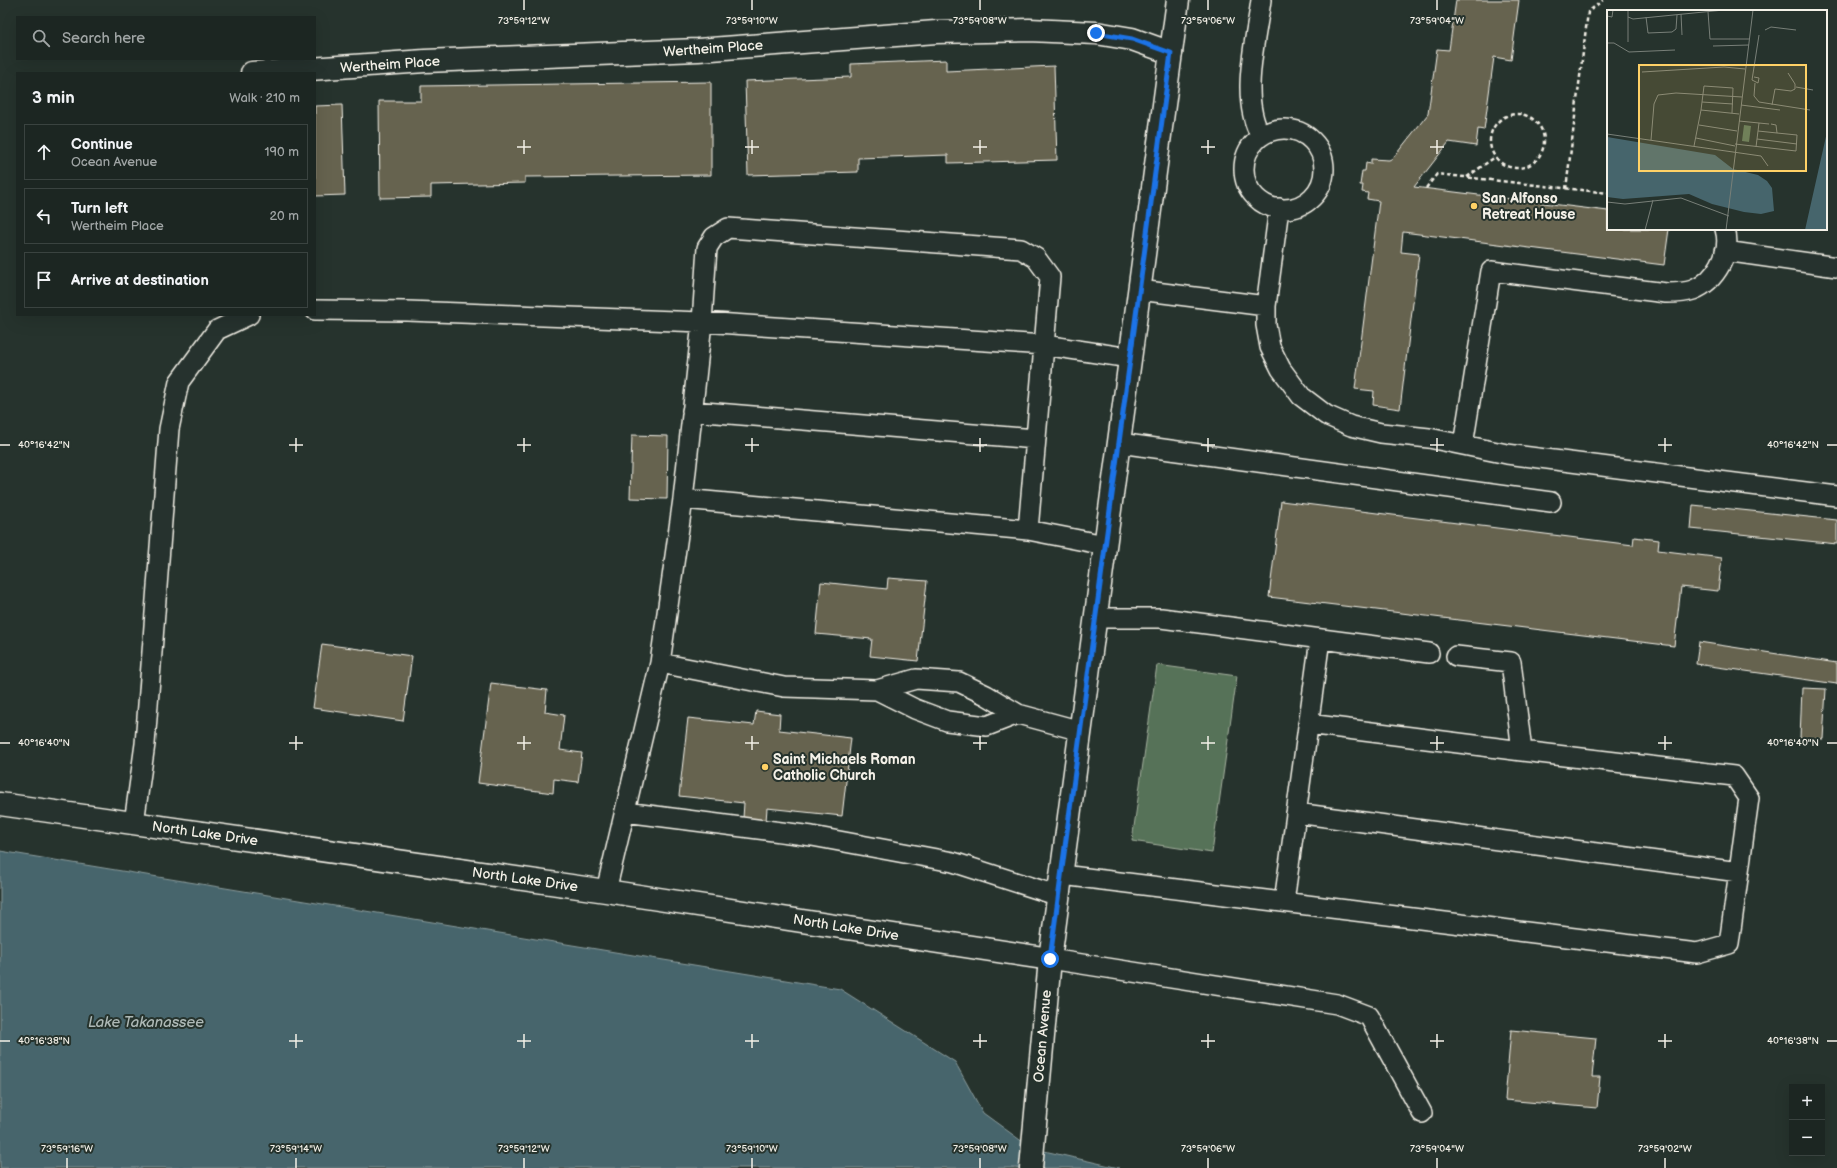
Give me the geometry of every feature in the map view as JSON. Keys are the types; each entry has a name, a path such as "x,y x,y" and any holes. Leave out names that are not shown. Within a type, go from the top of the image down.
{"street":[{"name":"Ocean Avenue","path":"1031,1168 1050,959 1178,0"},
{"name":"Wertheim Place","path":"266,72 426,61 698,50 936,32 1029,30 1096,33 1132,39 1171,53"},
{"name":"North Lake Drive","path":"0,804 606,891 1050,959"}],"lane":[{"path":"1261,0 1251,79 1252,112 1255,125 1261,136"},
{"path":"1276,129 1286,129 1299,131 1314,143 1323,160 1323,177 1320,186 1313,196 1306,202 1293,208 1279,208 1267,205 1256,197 1250,190 1245,178 1244,169 1246,156 1252,144 1261,136 1276,129"},
{"path":"1279,208 1266,306 1266,325 1270,347 1281,369 1301,396 1326,415 1351,426 1381,433 1428,438 1507,454 1837,496"},
{"path":"606,891 660,663 683,499 702,322 707,248 714,238 728,228 1021,249 1036,258 1050,277 1028,530"},
{"path":"1463,445 1491,271 1666,293 1686,292 1694,290 1708,281 1718,269 1725,251 1725,230"},
{"path":"1725,251 1837,267"},
{"path":"1139,290 1266,306"},
{"path":"316,310 407,311 702,322 1044,345 1130,358"},
{"path":"134,823 145,744 169,430 179,382 217,330 247,316"},
{"path":"692,411 1036,439"},
{"path":"1119,443 1551,502"},
{"path":"683,499 1028,530 1105,545"},
{"path":"1096,618 1161,618 1429,653"},
{"path":"1284,902 1320,639"},
{"path":"1456,656 1511,662 1522,751"},
{"path":"660,663 784,687 877,690 916,679 959,682 986,695 1018,714 1081,731"},
{"path":"877,690 915,709 947,721 987,726 1018,714"},
{"path":"625,812 812,836 953,862 1060,885 1284,902 1697,954 1729,944 1749,798 1734,776 1308,724"},
{"path":"1296,813 1739,872"},
{"path":"1050,959 1337,1004 1369,1016 1422,1113"}],"path":[{"path":"1566,189 1588,12 1603,0"},
{"path":"1521,114 1537,122 1544,133 1544,145 1539,158 1535,162 1530,166 1517,168 1504,165 1496,157 1492,151 1490,138 1498,122 1509,115 1521,114"},
{"path":"1466,177 1496,157"},
{"path":"1426,188 1437,174 1607,194"}],"green space":[{"path":"1157,665 1237,676 1212,853 1132,841"}],"water":[{"name":"Lake Takanassee","path":"0,851 840,989 955,1062 983,1113 1031,1148 1119,1168 0,1168"}],"building":[{"name":"San Alfonso Retreat House","path":"1456,0 1519,0 1511,60 1494,57 1484,130 1478,129 1476,146 1449,142 1414,187 1607,211 1607,230 1669,230 1664,265 1403,232 1401,252 1419,254 1400,409 1373,405 1374,391 1355,389 1379,201 1367,199 1368,193 1362,192 1363,185 1360,185 1362,171 1365,171 1366,163 1371,164 1371,159 1389,160 1393,158 1428,114 1437,49 1449,50"},
{"path":"946,60 946,71 1054,66 1057,160 948,163 948,155 858,158 858,172 748,175 745,81 851,77 851,64"},
{"path":"711,82 711,175 525,177 525,183 431,185 431,197 380,198 379,101 421,101 421,86"},
{"path":"342,105 345,195 316,196 316,106"},
{"path":"632,435 668,436 667,499 630,498"},
{"path":"1281,501 1633,545 1634,537 1659,540 1658,550 1722,558 1718,591 1681,587 1674,646 1269,597"},
{"path":"1693,505 1837,520 1837,544 1691,529"},
{"path":"888,578 927,581 918,661 870,656 872,639 816,634 821,582 887,589"},
{"path":"1699,642 1837,663 1837,684 1696,664"},
{"path":"322,644 412,656 403,721 313,708"},
{"path":"491,683 547,690 545,712 564,715 560,750 582,753 578,782 554,779 553,793 478,783"},
{"path":"1802,688 1826,689 1823,739 1800,738"},
{"name":"Saint Michaels Roman Catholic Church","path":"756,711 780,714 779,730 851,738 842,816 767,808 766,821 743,818 744,803 679,796 688,718 754,725"},
{"path":"1511,1030 1596,1038 1592,1077 1600,1077 1597,1108 1505,1100"}],"place":[{"name":"San Alfonso Retreat House","path":"1474,206"},
{"name":"Saint Michaels Roman Catholic Church","path":"765,767"}],"route":[{"path":"1050,959 1171,53 1132,39 1096,33"}]}
